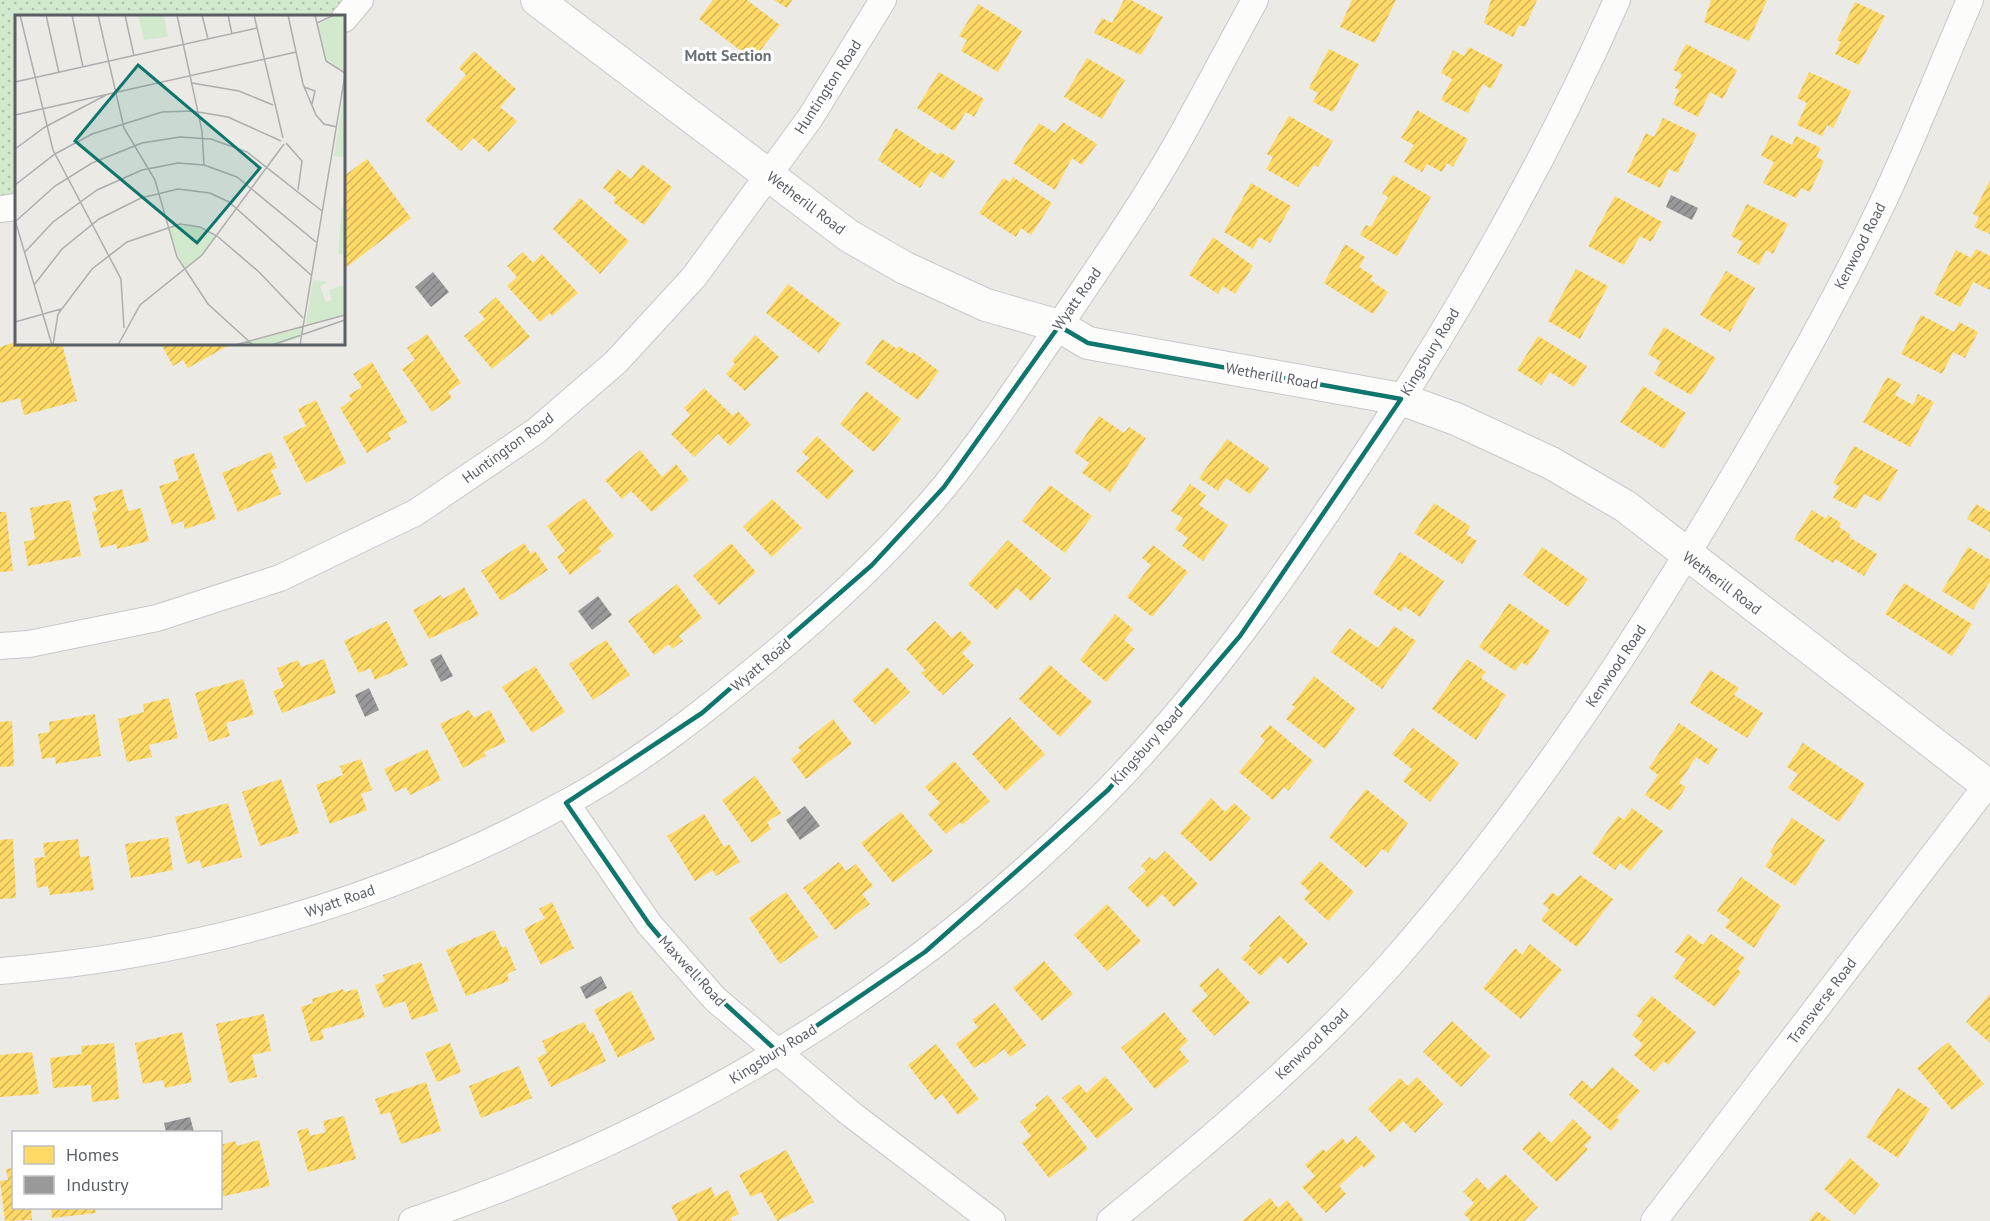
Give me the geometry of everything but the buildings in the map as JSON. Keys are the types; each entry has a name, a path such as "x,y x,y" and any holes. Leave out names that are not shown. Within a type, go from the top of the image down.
{"street":[{"path":"345,18 360,0"},
{"name":"Wetherill Road","path":"537,0 849,236 905,268 986,305 1059,326 1088,343 1401,399 1456,419 1551,463 1624,506 1989,784"},
{"name":"Huntington Road","path":"0,646 28,644 157,618 280,578 415,513 536,431 615,362 694,277 810,118 883,0"},
{"name":"Wyatt Road","path":"0,971 77,964 146,953 261,927 345,901 427,870 566,803 702,714 825,611 865,573 944,487 1024,380 1107,257 1174,149 1255,0"},
{"name":"Kingsbury Road","path":"412,1221 490,1195 587,1154 702,1097 778,1052 857,1002 925,952 1020,873 1108,790 1189,699 1240,636 1330,509 1401,399 1503,231 1617,0"},
{"name":"Kenwood Road","path":"1110,1221 1247,1107 1329,1029 1388,967 1474,866 1533,788 1650,615 1762,433 1883,202 1970,0"},
{"path":"0,209 15,207"},
{"name":"Transverse Road","path":"1654,1221 1989,784"},
{"name":"Maxwell Road","path":"566,803 649,924 715,999 851,1114 992,1221"}],"highlighted area":[{"path":"1059,326 1088,343 1401,399 1240,636 1108,790 925,952 778,1052 688,970 649,924 566,803 702,713 872,565 944,487"}],"green space":[{"path":"0,0 360,0 345,15 15,15 15,207 0,209"}],"district":[{"name":"Mott Section","path":"728,55"}]}
